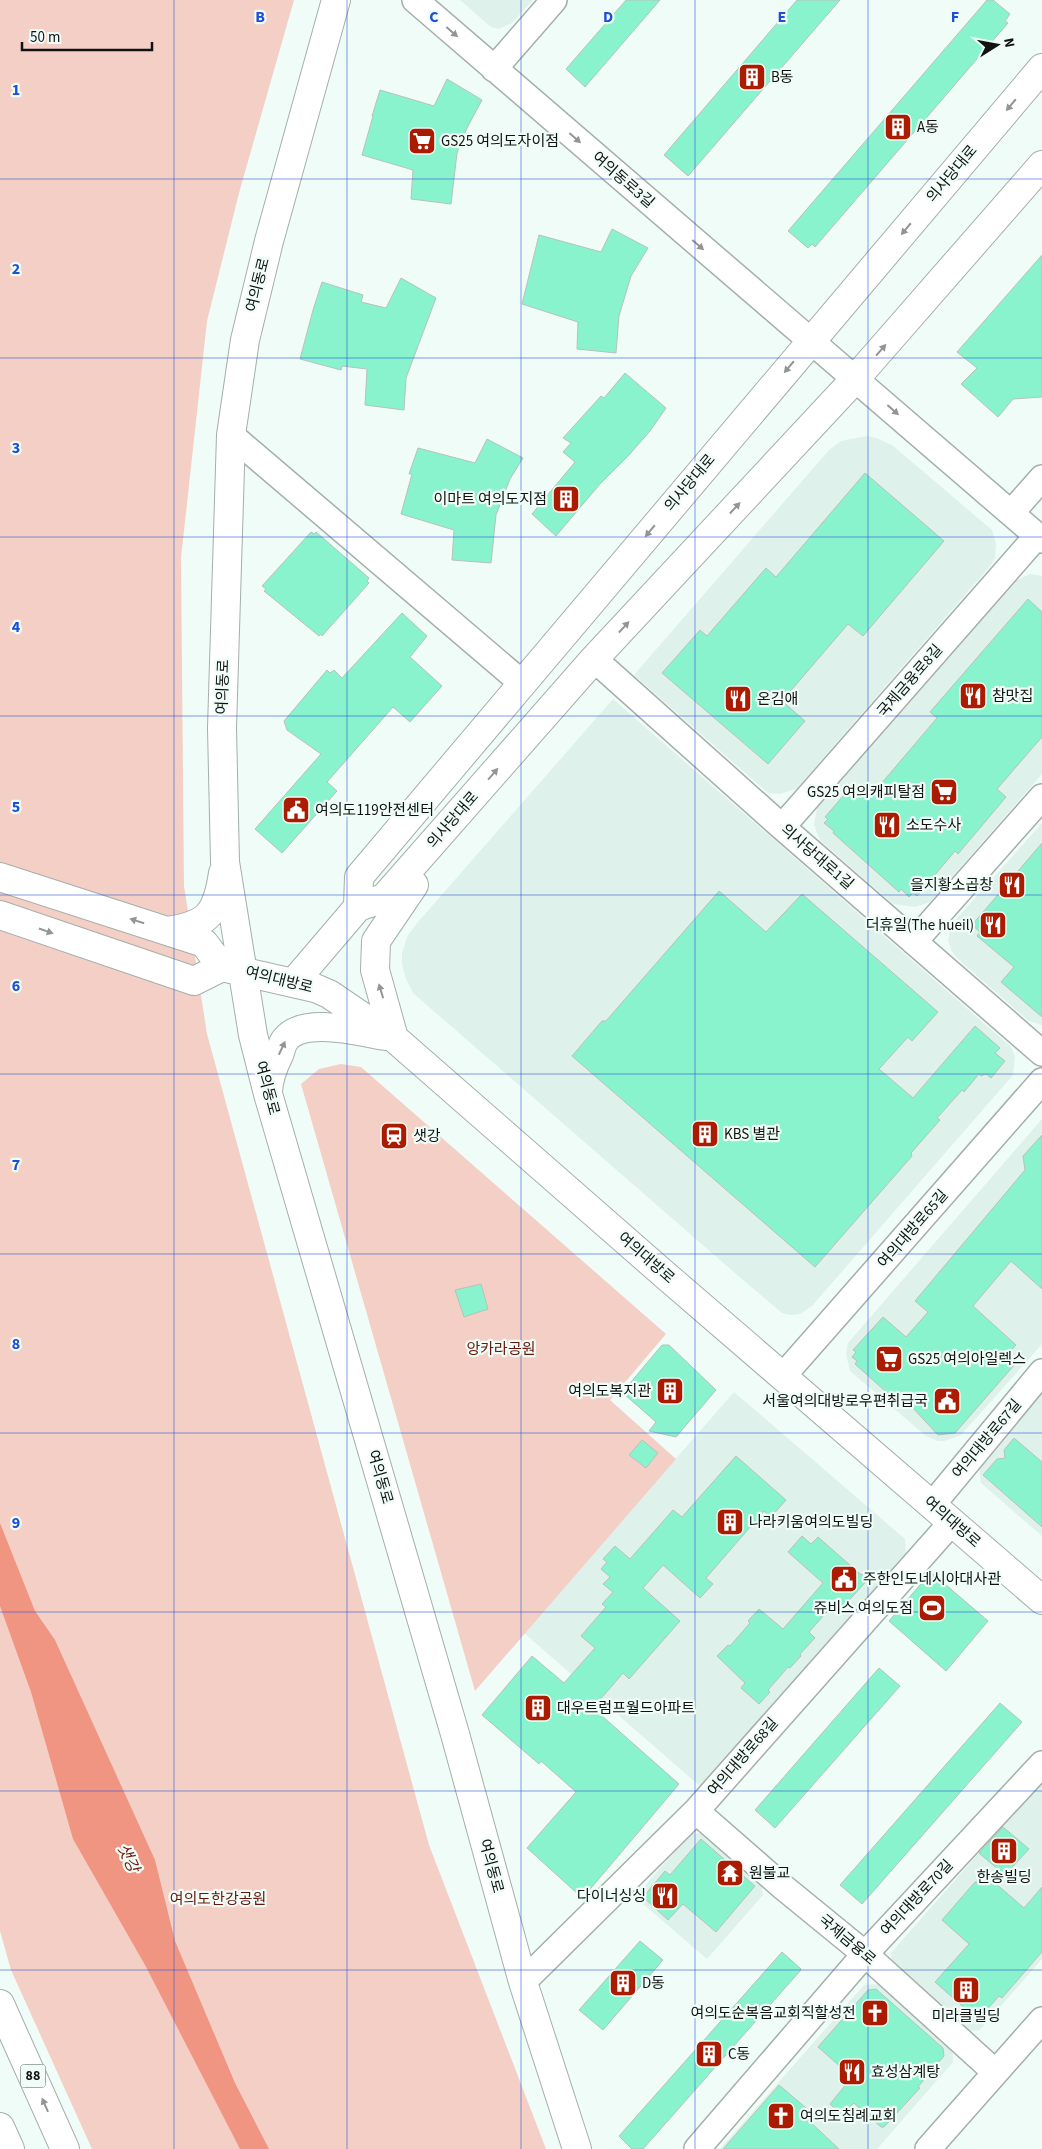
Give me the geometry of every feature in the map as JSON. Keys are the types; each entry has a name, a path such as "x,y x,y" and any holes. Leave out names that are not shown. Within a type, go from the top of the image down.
{"main road":[{"name":"여의동로","path":"336,0 269,241 247,331 231,435 222,728 225,862 233,968 254,1035 268,1094 455,1734 523,1982 577,2149"},
{"name":"의사당대로","path":"1042,68 359,877 358,907 384,898 594,659 856,378 1042,165"},
{"path":"179,932 200,921 213,911 220,896 225,862"},
{"path":"268,1094 269,1078 285,1040 300,1030 315,1027 331,1028 394,1038 375,970 376,941 414,884 415,864"},
{"path":"0,877 179,932 204,943 233,968"},
{"path":"294,982 358,907"},
{"path":"0,915 185,978 194,980 233,968"},
{"name":"여의대방로","path":"233,968 294,982 329,994 394,1038 1042,1600"},
{"name":"88","path":"0,2004 65,2149"},
{"path":"0,2127 10,2149"}],"street":[{"name":"여의동로3길","path":"416,0 832,360"},
{"path":"494,69 554,0"},
{"name":"국제금융로8길","path":"782,827 1040,538 856,378 832,360"},
{"path":"231,435 522,683"},
{"path":"1011,513 1042,478"},
{"name":"의사당대로1길","path":"594,659 782,827 1042,1053"},
{"path":"914,942 1042,797"},
{"name":"여의대방로65길","path":"783,1376 1042,1081"},
{"name":"여의대방로67길","path":"942,1513 1042,1372"},
{"name":"여의대방로68길","path":"523,1982 696,1811 942,1513"},
{"name":"여의대방로70길","path":"697,2149 865,1954 1042,1764"},
{"name":"국제금융로","path":"696,1811 783,1888 865,1954 995,2072"},
{"path":"928,2149 1042,2020"}],"shaded area":[{"path":"460,0 533,0 512,23 498,29 491,27"},
{"path":"867,436 892,445 992,530 996,544 995,557 991,565 796,789 780,794 768,793 634,675 829,450 841,441"},
{"path":"1030,574 1042,576 1042,774 930,902 915,907 893,904 821,841 814,824 817,808 1017,580"},
{"path":"613,699 1010,1046 1015,1056 1013,1075 812,1306 800,1314 790,1315 782,1313 743,1280 413,993 406,979 402,964 402,953 408,935"},
{"path":"1042,823 1042,1025 1029,1021 959,960 952,952 948,940 951,925"},
{"path":"1042,1119 1042,1344 961,1435 944,1441 938,1441 926,1436 850,1371 846,1354 848,1343"},
{"path":"1042,1390 1042,1536 981,1483 979,1469 981,1462"},
{"path":"734,1392 905,1539 906,1554 702,1788 524,1633"},
{"path":"1042,1781 1042,1959 980,2030 965,2032 893,1969 891,1953"},
{"path":"705,1833 761,1882 763,1895 707,1959 635,1897 690,1834"},
{"path":"879,1984 952,2048 953,2062 877,2149 720,2149 864,1985"}],"green space":[{"name":"여의도한강공원","path":"0,0 294,0 239,193 207,321 181,558 184,886 207,1034 429,1845 546,2149 92,2149 11,1970 0,1931"},
{"name":"앙카라공원","path":"341,1064 361,1067 666,1334 610,1400 676,1459 475,1691 301,1084 319,1069"}],"water":[{"path":"0,1523 35,1611 55,1640 155,1860 175,1941 235,2083 269,2149 240,2149 145,1965 73,1839 31,1692 0,1606"}],"building":[{"path":"626,0 660,0 585,87 566,69"},
{"name":"B동","path":"797,0 840,0 688,176 664,155"},
{"name":"A동","path":"987,0 993,0 1010,14 1005,21 1008,23 815,247 812,244 808,248 788,231"},
{"path":"447,79 482,100 467,128 457,153 451,204 411,199 413,170 362,155 372,116 380,90 434,106"},
{"path":"612,229 648,248 631,276 619,316 616,353 577,349 578,322 522,304 539,235 601,252"},
{"path":"1042,255 1042,397 1013,399 998,417 961,384 977,368 957,352"},
{"path":"401,278 436,298 406,378 404,410 365,405 367,369 342,366 341,370 300,359 322,282 363,295 361,302 386,308"},
{"path":"625,373 666,408 650,431 600,484 556,536 532,514 575,462 563,452 571,443 563,438 601,396 604,398"},
{"path":"487,439 523,458 510,479 496,515 491,563 452,560 454,530 401,514 412,474 409,474 418,448 475,463"},
{"path":"865,473 944,541 863,636 848,624 782,701 805,721 768,764 662,673 700,630 707,636 766,568 776,577"},
{"path":"311,532 314,534 316,532 369,578 367,581 369,583 322,636 321,634 319,636 264,591 266,589 262,586"},
{"path":"1028,599 1042,612 1042,737 997,789 1006,797 958,854 955,851 917,896 913,893 909,897 901,889 899,892 833,833 834,831 824,823 828,819 825,817 850,788 854,790 857,787 869,798 937,718 930,712"},
{"path":"402,613 427,636 410,657 442,686 410,722 393,707 327,782 337,791 282,853 255,829 321,754 287,730 284,721 327,670 330,673 334,670 342,678"},
{"path":"1042,843 1042,1017 1001,982 1014,967 977,936 980,932 972,925"},
{"path":"719,891 766,932 802,894 938,1012 912,1041 908,1037 879,1069 913,1098 975,1026 1000,1048 995,1053 1005,1061 991,1078 986,1074 981,1076 979,1074 964,1092 962,1090 937,1118 940,1120 911,1153 912,1156 815,1267 572,1056 602,1021 606,1021"},
{"path":"1042,1135 1042,1289 1011,1261 973,1306 1016,1345 1007,1355 1016,1363 955,1433 938,1435 899,1393 894,1399 855,1364 857,1361 852,1357 856,1352 853,1350 883,1317 906,1337 928,1312 915,1301 1025,1170 1023,1156"},
{"path":"481,1284 488,1309 464,1317 455,1290"},
{"name":"여의도복지관","path":"662,1345 669,1345 716,1390 676,1437 649,1431 656,1422 624,1394 626,1388"},
{"path":"1014,1438 1042,1462 1042,1527 983,1475 997,1459 1005,1458 1004,1450"},
{"path":"642,1440 658,1453 646,1468 629,1455"},
{"path":"736,1456 786,1500 771,1517 764,1511 706,1578 713,1584 700,1598 663,1565 643,1588 680,1621 629,1679 623,1673 593,1708 679,1784 586,1894 582,1891 579,1895 527,1848 576,1792 541,1761 539,1764 482,1715 532,1656 564,1683 595,1648 581,1636 606,1607 602,1604 613,1592 603,1584 610,1577 601,1569 607,1562 603,1559 615,1546 630,1559 673,1510 682,1517"},
{"path":"802,1536 811,1544 818,1537 860,1574 871,1576 843,1607 833,1605 809,1632 815,1638 800,1654 801,1656 790,1668 788,1667 768,1690 770,1692 759,1704 741,1688 745,1683 717,1656 728,1645 730,1646 750,1623 748,1621 759,1609 783,1629 823,1583 788,1552"},
{"path":"931,1572 988,1621 946,1671 889,1621"},
{"path":"879,1668 900,1686 775,1828 755,1810"},
{"path":"1000,1703 1022,1722 862,1904 840,1885"},
{"name":"한송빌딩","path":"1003,1827 1029,1849 1005,1875 979,1853"},
{"path":"701,1839 755,1886 716,1932 683,1904 668,1920 643,1897 665,1871 670,1875"},
{"path":"975,1882 994,1882 1024,1908 1042,1887 1042,1952 1002,1998 999,1996 978,2020 935,1982 969,1944 942,1920"},
{"name":"D동","path":"640,1941 663,1960 603,2030 579,2010"},
{"name":"C동","path":"782,1952 801,1969 800,1971 643,2149 632,2149 619,2136"},
{"path":"876,1989 943,2048 944,2056 918,2087 920,2088 884,2127 881,2127 854,2103 842,2115 830,2104 852,2077 818,2047 868,1990"},
{"name":"여의도침례교회","path":"779,2085 812,2113 807,2119 839,2149 723,2149"}],"place":[{"name":"B동","path":"752,77"},
{"name":"A동","path":"898,127"},
{"name":"GS25 여의도자이점","path":"422,141"},
{"name":"이마트 여의도지점","path":"566,499"},
{"name":"참맛집","path":"973,696"},
{"name":"온김애","path":"738,699"},
{"name":"GS25 여의캐피탈점","path":"944,792"},
{"name":"여의도119안전센터","path":"296,810"},
{"name":"소도수사","path":"887,825"},
{"name":"을지황소곱창","path":"1012,885"},
{"name":"더휴일(The hueil)","path":"993,925"},
{"name":"KBS 별관","path":"705,1134"},
{"name":"샛강","path":"394,1136"},
{"name":"GS25 여의아일렉스","path":"889,1359"},
{"name":"여의도복지관","path":"670,1391"},
{"name":"서울여의대방로우편취급국","path":"947,1401"},
{"name":"나라키움여의도빌딩","path":"730,1522"},
{"name":"주한인도네시아대사관","path":"844,1579"},
{"name":"쥬비스 여의도점","path":"932,1608"},
{"name":"대우트럼프월드아파트","path":"538,1708"},
{"name":"한송빌딩","path":"1004,1851"},
{"name":"원불교","path":"730,1873"},
{"name":"다이너싱싱","path":"665,1896"},
{"name":"D동","path":"623,1983"},
{"name":"미라클빌딩","path":"966,1990"},
{"name":"여의도순복음교회직할성전","path":"875,2013"},
{"name":"C동","path":"709,2054"},
{"name":"효성삼계탕","path":"852,2072"},
{"name":"여의도침례교회","path":"781,2116"}]}
